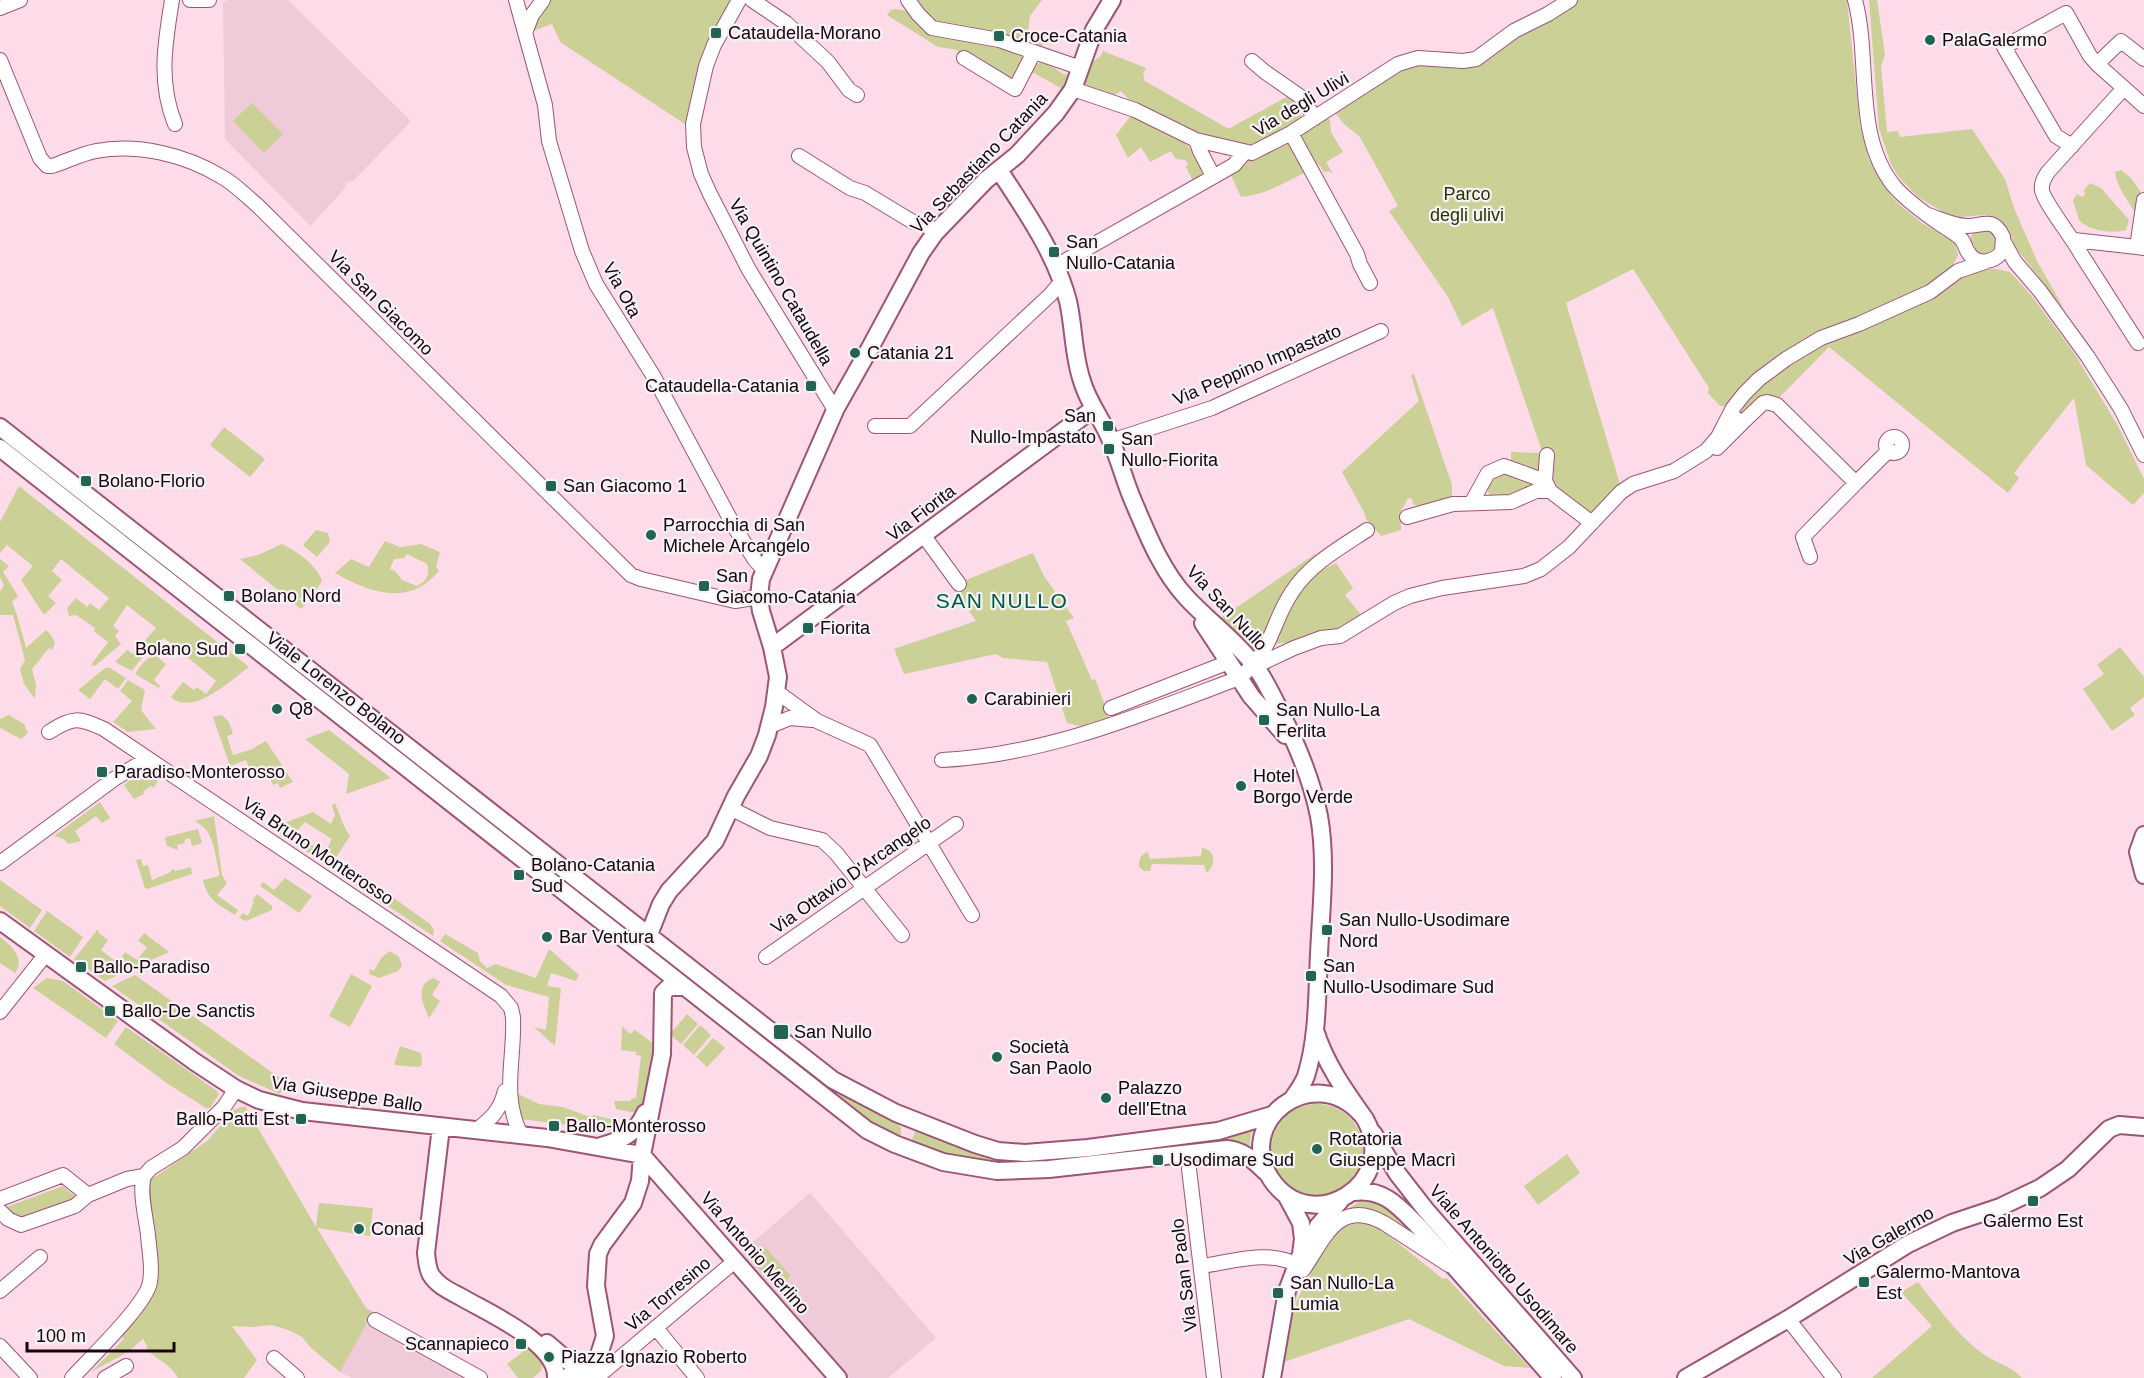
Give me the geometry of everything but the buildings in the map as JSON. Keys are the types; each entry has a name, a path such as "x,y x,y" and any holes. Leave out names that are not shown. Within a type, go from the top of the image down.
{"main road":[{"name":"Via Sebastiano Catania","path":"648,937 661,904 669,891 710,849 759,756 770,726 778,677 759,597 764,570 836,408 921,253 935,233 986,180 1041,131 1073,89 1094,30 1113,0"},
{"name":"Via San Nullo","path":"999,170 1039,232 1059,273 1071,318 1077,367 1093,409 1111,441 1133,501 1158,556 1186,597 1223,642 1254,665 1262,675 1297,749 1315,800 1322,840 1322,899 1314,1026 1306,1077 1293,1098"},
{"name":"Via Fiorita","path":"772,647 1093,409"},
{"name":"Viale Lorenzo Bolano","path":"0,427 648,937"},
{"name":"Viale Lorenzo Bolano","path":"0,448 647,958"},
{"path":"1223,642 1229,662 1251,696 1297,749"},
{"path":"2144,835 2138,852 2144,875"},
{"name":"Via Giuseppe Ballo","path":"0,921 187,1057 236,1089 259,1100 279,1107 600,1146 642,1155"},
{"path":"648,937 833,1080 896,1113 988,1149 1026,1153 1088,1148 1218,1131 1272,1115 1293,1098 1307,1094 1330,1094 1344,1099 1365,1119 1373,1140 1371,1165 1365,1179 1318,1226 1310,1241 1300,1268 1287,1291 1272,1378"},
{"path":"647,958 867,1130 895,1144 943,1162 997,1171 1049,1169 1227,1149 1239,1150 1247,1154 1268,1173"},
{"path":"647,958 657,978 662,1002"},
{"path":"441,1127 426,1252 428,1269 432,1276 444,1287 525,1334 547,1343 590,1373 605,1336 596,1286 598,1254 633,1203 640,1181 642,1155 662,1054 663,993 667,988 673,986 684,987"},
{"name":"Viale Antoniotto Usodimare","path":"1314,1026 1319,1043 1341,1085 1365,1119 1396,1173 1573,1378"},
{"path":"600,1146 623,1138 636,1129 654,1094"},
{"path":"895,1144 907,1134 907,1126 896,1113"},
{"path":"1272,1115 1265,1129 1262,1143 1263,1159 1275,1185 1286,1195 1299,1202 1314,1205 1328,1204 1348,1195"},
{"name":"Via Galermo","path":"1689,1377 1923,1236 1954,1222 2000,1207 2040,1188 2068,1169 2109,1129 2119,1125 2144,1126"},
{"name":"Via Antonio Merlino","path":"642,1155 838,1378"},
{"name":"Viale Antoniotto Usodimare","path":"1348,1195 1373,1191 1389,1199 1420,1228 1553,1378"},
{"path":"1286,1195 1297,1214 1303,1232 1300,1268"},
{"path":"525,1334 548,1354 556,1369 556,1378"}],"street":[{"path":"0,8 20,0"},
{"path":"172,0 163,66 164,89 175,124"},
{"path":"190,0 209,0"},
{"name":"Via Ota","path":"516,0 545,105 549,141 589,270 639,356 660,387 735,528 764,570"},
{"path":"525,33 532,15 543,0"},
{"name":"Via Quintino Cataudella","path":"739,0 714,45 700,88 693,136 697,161 710,194 749,270 828,399 836,408"},
{"path":"752,0 786,23 828,62 849,90 856,95"},
{"path":"908,0 922,20 932,28 978,35 1081,68"},
{"name":"Via degli Ulivi","path":"874,426 910,426 1050,295 1059,273 1234,165 1245,152 1259,151 1291,133 1405,61 1426,58 1468,61 1480,57 1514,31 1570,0"},
{"path":"1855,0 1860,23 1869,129 1876,155 1893,185 1914,205 1954,233 1973,258 2006,263 2026,275"},
{"path":"1860,23 1862,0"},
{"path":"2058,0 2090,56 2144,106"},
{"path":"2066,13 2004,47 2056,136 2072,146"},
{"path":"2097,64 2121,41 2144,59"},
{"path":"964,58 1015,89 1034,52"},
{"name":"Via San Giacomo","path":"0,60 40,158 47,166 98,151 133,150 177,157 207,168 224,178 265,213 632,575 735,601 759,597"},
{"path":"1252,61 1301,97 1315,118"},
{"path":"2124,88 2048,172 2042,183 2044,198 2074,240 2141,346"},
{"path":"1073,89 1135,110 1196,140 1245,152"},
{"path":"1291,133 1370,283"},
{"path":"1196,140 1214,176"},
{"path":"799,156 850,188 865,193 914,222 926,225 935,233"},
{"path":"2074,240 2141,247 2144,200"},
{"path":"1928,215 1957,225 1974,226 1984,223 1993,225 2001,232 2010,255 2088,357 2121,409 2144,455"},
{"path":"1958,271 1964,258 1967,234 1974,226"},
{"path":"1674,471 1706,451 1718,437 1730,414 1753,385 1772,368 1801,348 1821,338 1918,298 1958,271 1988,261 2002,252 2004,242"},
{"name":"Via Peppino Impastato","path":"1111,441 1212,408 1381,330"},
{"path":"1254,665 1321,638 1340,636 1394,603 1410,596 1442,588 1516,578 1532,573 1560,555 1628,487 1699,464 1714,452 1758,405 1767,402 1773,403 1785,412 1856,483"},
{"path":"1730,414 1742,423"},
{"path":"1810,557 1803,537 1889,450"},
{"path":"1547,455 1547,486"},
{"path":"1472,502 1488,472 1509,466 1547,486 1592,523"},
{"path":"1407,517 1453,504 1511,502 1547,486"},
{"path":"942,760 1004,754 1086,734 1239,678 1266,650 1295,588 1312,570 1338,549 1367,530"},
{"path":"924,536 959,584"},
{"path":"1111,708 1229,662"},
{"path":"775,700 799,718"},
{"path":"775,700 870,745 972,915"},
{"path":"770,726 790,718 817,721"},
{"name":"Via Bruno Monterosso","path":"48,732 65,722 84,719 104,729 501,996 511,1008 513,1017 510,1065"},
{"path":"0,863 114,779 147,759"},
{"path":"730,808 770,828 822,840 836,853 902,935"},
{"name":"Via Ottavio D'Arcangelo","path":"766,957 956,824"},
{"path":"0,1012 46,954"},
{"path":"476,1131 500,1109 510,1065"},
{"path":"510,1065 510,1106 521,1136"},
{"path":"72,1378 148,1290 151,1274 146,1210 141,1190 144,1176 151,1168 193,1140 224,1107 236,1089"},
{"name":"Via San Paolo","path":"1189,1169 1214,1378"},
{"path":"0,1199 63,1174 88,1195"},
{"path":"0,1212 21,1225 75,1206 88,1195 127,1179 144,1176"},
{"path":"1201,1266 1271,1256 1288,1260 1300,1268 1332,1226 1346,1218 1361,1215 1376,1218 1459,1271"},
{"path":"0,1291 40,1257"},
{"name":"Via Torresino","path":"564,1378 571,1372 590,1373 656,1328 735,1261"},
{"path":"1788,1319 1834,1378"},
{"path":"375,1320 480,1378"},
{"path":"656,1328 697,1378"},
{"path":"0,1346 30,1378"},
{"path":"545,1378 551,1368 548,1354"},
{"path":"274,1358 297,1378"},
{"path":"105,1378 126,1366"}],"shaded area":[{"path":"227,0 288,0 411,121 354,180 344,184 347,186 310,226 225,139 223,3"},
{"path":"810,1193 936,1338 888,1378 849,1378 740,1253"},
{"path":"366,1324 464,1378 352,1378 340,1372"}],"green space":[{"path":"548,0 733,0 701,58 688,126 560,42 552,24 530,32"},
{"path":"913,0 1042,0 1030,16 1027,39 1044,42 1041,48 937,26"},
{"name":"Parco degli ulivi","path":"1576,0 1847,0 1860,125 1869,160 1891,196 1922,223 1955,242 1958,255 1953,265 1958,263 1955,269 1928,288 1830,330 1730,406 1720,406 1708,393 1709,388 1633,269 1566,303 1620,484 1594,513 1574,506 1541,472 1538,474 1511,461 1511,452 1537,453 1542,451 1493,308 1462,326 1448,297 1389,211 1398,206 1360,137 1344,124 1333,110 1403,66 1448,62 1466,68 1479,63 1497,49"},
{"path":"1869,0 1877,0 1885,55 1881,66 1887,132 1898,131 1900,137 1972,129 2005,179 2014,208 2037,261 2066,312 2016,248 2008,229 1999,219 1985,215 1960,217 1945,213 1918,197 1898,176 1891,164 1879,129"},
{"path":"896,9 1027,54 1015,81 960,60 956,57 958,50 938,47 887,15 891,10"},
{"path":"1103,51 1146,68 1143,74 1145,81 1227,128 1290,95 1301,114 1301,120 1253,147 1204,137 1133,104 1121,91 1110,98 1080,85 1088,65 1101,56"},
{"path":"1044,61 1063,74 1070,75 1064,90 1034,73 1025,77 1031,67"},
{"path":"252,103 283,134 264,153 233,121"},
{"path":"1132,114 1182,141 1193,151 1208,175 1193,181 1186,167 1188,164 1185,160 1176,159 1171,151 1150,162 1141,147 1128,158 1116,135"},
{"path":"1325,116 1330,120 1331,132 1343,152 1326,162 1333,174 1328,171 1324,172 1315,163 1298,136 1316,125"},
{"path":"1289,140 1306,172 1267,191 1241,197 1230,173 1246,164 1250,159 1259,157"},
{"path":"2121,170 2131,178 2142,194 2137,216 2118,184 2115,172"},
{"path":"2090,183 2101,188 2129,220 2126,230 2101,231 2079,220 2073,200 2077,194 2082,197 2085,195 2084,190"},
{"path":"1984,228 1994,232 1998,242 1994,252 1984,256 1974,252 1970,242 1974,232"},
{"path":"1979,269 2010,272 2031,295 2074,353 2118,426 2144,479 2144,493 2133,505 2086,465 2074,398 2014,473 2019,478 2008,493 1829,347 1778,399 1744,414 1738,411 1749,395 1805,351 1960,275 1961,277"},
{"path":"1414,374 1452,485 1452,498 1418,507 1413,504 1412,499 1408,498 1401,511 1401,530 1381,536 1366,519 1342,472 1419,401 1411,375"},
{"path":"224,427 265,459 250,477 210,445"},
{"path":"1506,474 1540,486 1511,496 1490,496 1487,489 1493,477"},
{"path":"19,486 249,667 201,700 190,703 180,702 171,697 183,682 194,690 197,687 206,694 216,681 164,638 144,655 132,671 115,662 127,650 133,654 156,628 127,605 113,626 119,631 115,636 121,644 95,666 91,665 108,642 94,631 95,628 76,615 69,616 67,608 76,598 87,607 90,603 99,610 109,598 61,559 52,571 62,580 48,596 56,603 44,615 21,580 33,566 7,545 0,553 0,522"},
{"path":"316,530 328,533 330,542 317,557 303,545"},
{"path":"385,541 400,547 421,544 440,552 436,567 439,571 427,582 402,593 375,591 335,573 351,559 369,567","holes":["407,554 427,564 427,577 417,586 402,580 395,571 390,569 394,559 404,558"]},
{"path":"282,544 306,559 322,581 309,601 303,595 299,599 305,605 301,609 240,559 258,555"},
{"path":"1033,553 1044,576 1074,618 1066,621 1092,680 1095,679 1110,719 1086,728 1067,723 1047,662 1003,658 996,654 904,674 894,649 976,621 955,591 965,584 966,580"},
{"path":"1315,554 1317,556 1257,650 1250,651 1218,620"},
{"path":"0,559 9,566 3,572 18,596 12,602 26,648 46,630 55,643 52,650 49,648 32,669 36,685 35,699 24,684 20,669 25,660 13,615 0,615 0,591 4,586 0,577"},
{"path":"1336,563 1353,588 1345,595 1363,617 1320,636 1273,644 1295,595 1315,574"},
{"path":"2120,647 2144,677 2144,697 2130,708 2135,715 2112,731 2083,689 2104,674 2097,665"},
{"path":"156,656 166,664 154,680 160,686 159,688 135,674 146,660"},
{"path":"105,668 110,668 126,678 118,689 105,679 90,699 78,690"},
{"path":"128,680 145,690 141,710 156,729 128,732 113,722 132,701 120,691"},
{"path":"333,698 832,1089 899,1125 901,1135 897,1137 887,1135 331,700"},
{"path":"9,715 24,724 28,733 21,739 0,728 0,719"},
{"path":"222,715 229,722 233,734 227,736 233,755 250,750 266,741 293,782 280,788 278,783 273,785 264,765 250,770 246,760 230,766 213,717"},
{"path":"329,730 391,778 346,794 349,774 305,739"},
{"path":"146,774 158,780 154,788 150,786 143,792 144,794 134,799 124,785 134,777"},
{"path":"100,802 110,818 102,823 96,816 75,831 81,841 68,844 64,839 54,836"},
{"path":"335,803 350,836 333,862 341,869 345,866 383,891 379,896 388,901 391,896 430,924 434,930 433,936 272,828 313,812 331,824 335,815 332,805","holes":["305,822 332,839 325,853 295,833"]},
{"path":"214,816 222,875 227,883 217,895 238,910 235,915 211,897 203,880 219,876 219,872 210,836 201,825 194,821"},
{"path":"198,829 202,843 192,846 190,838 184,840 185,843 177,845 178,850 167,846 166,837"},
{"path":"1202,848 1210,851 1213,857 1208,872 1204,865 1152,864 1150,871 1144,871 1139,867 1140,858 1148,852 1150,859 1201,856"},
{"path":"141,859 143,866 148,865 152,880 174,869 175,871 191,867 192,874 147,889 136,860"},
{"path":"285,878 312,896 299,913 260,886 263,882 274,890"},
{"path":"0,880 42,910 30,928 0,906"},
{"path":"257,894 272,906 272,910 246,921 239,918 243,913 248,916 254,902 252,901"},
{"path":"47,911 83,937 70,957 34,931"},
{"path":"98,929 99,933 108,940 101,950 118,963 125,952 137,960 147,947 138,941 144,933 169,952 105,981 74,959"},
{"path":"445,934 478,953 480,961 487,968 496,964 536,978 549,949 579,975 576,981 551,973 547,986 561,988 555,1046 534,1027 546,1030 549,997 506,985 440,941"},
{"path":"0,937 16,953 19,963 15,973 0,963"},
{"path":"390,951 399,957 402,966 398,971 379,978 369,974 370,969 374,971 381,958"},
{"path":"351,974 372,986 350,1027 329,1016"},
{"path":"135,975 287,1083 280,1094 239,1076 112,986"},
{"path":"47,978 63,981 118,1021 106,1038 33,988"},
{"path":"433,978 440,982 432,995 440,1001 429,1018 422,990 427,981"},
{"path":"687,1014 698,1024 681,1044 670,1034"},
{"path":"700,1025 711,1035 694,1055 683,1045"},
{"path":"622,1026 630,1034 635,1030 654,1044 643,1104 636,1113 616,1109 614,1101 631,1101 636,1098 641,1056 636,1055 636,1052 621,1050"},
{"path":"126,1027 217,1091 219,1094 210,1108 206,1108 168,1084 114,1044"},
{"path":"713,1038 725,1048 707,1067 696,1057"},
{"path":"400,1046 421,1053 422,1064 419,1067 394,1065"},
{"path":"518,1094 539,1104 563,1107 590,1117 594,1115 627,1123 627,1127 619,1131 520,1119 516,1109"},
{"path":"1317,1104 1335,1107 1350,1117 1360,1132 1363,1150 1360,1168 1350,1183 1335,1193 1317,1196 1299,1193 1284,1183 1274,1168 1271,1150 1274,1132 1284,1117 1299,1107"},
{"path":"245,1106 316,1227 319,1203 373,1208 370,1236 317,1228 366,1308 373,1312 340,1372 311,1348 302,1337 272,1325 232,1326 257,1360 244,1378 178,1378 146,1348 143,1339 128,1352 91,1372 124,1339 119,1332 155,1270 152,1218 147,1188 149,1181 207,1141 234,1110"},
{"path":"913,1126 985,1155 1079,1155 1226,1139 1252,1130 1249,1147 1237,1143 1080,1159 986,1164 943,1155 911,1141 915,1133"},
{"path":"1567,1154 1580,1173 1538,1205 1524,1186"},
{"path":"63,1186 77,1198 20,1221 4,1208"},
{"path":"1365,1198 1385,1205 1413,1232 1378,1215 1341,1213"},
{"path":"1364,1221 1378,1227 1443,1279 1447,1278 1530,1368 1504,1366 1409,1319 1284,1362 1293,1308 1324,1247 1343,1227"},
{"path":"766,1248 791,1276 777,1289 752,1260"},
{"path":"1918,1282 1965,1338 1983,1354 2014,1370 2022,1378 1872,1378 1932,1326 1901,1292"},
{"path":"529,1347 533,1348 543,1363 541,1371 533,1378 518,1378 507,1364"}],"place":[{"name":"Cataudella-Morano","path":"716,33"},
{"name":"Croce-Catania","path":"999,36"},
{"name":"PalaGalermo","path":"1930,40"},
{"name":"San Nullo-Catania","path":"1054,252"},
{"name":"Catania 21","path":"855,353"},
{"name":"Cataudella-Catania","path":"811,386"},
{"name":"San Nullo-Impastato","path":"1108,426"},
{"name":"San Nullo-Fiorita","path":"1109,449"},
{"name":"Bolano-Florio","path":"86,481"},
{"name":"San Giacomo 1","path":"551,486"},
{"name":"Parrocchia di San Michele Arcangelo","path":"651,535"},
{"name":"San Giacomo-Catania","path":"704,586"},
{"name":"Bolano Nord","path":"229,596"},
{"name":"Fiorita","path":"808,628"},
{"name":"Bolano Sud","path":"240,649"},
{"name":"Carabinieri","path":"972,699"},
{"name":"Q8","path":"277,709"},
{"name":"San Nullo-La Ferlita","path":"1264,720"},
{"name":"Paradiso-Monterosso","path":"102,772"},
{"name":"Hotel Borgo Verde","path":"1241,786"},
{"name":"Bolano-Catania Sud","path":"519,875"},
{"name":"San Nullo-Usodimare Nord","path":"1327,930"},
{"name":"Bar Ventura","path":"547,937"},
{"name":"Ballo-Paradiso","path":"81,967"},
{"name":"San Nullo-Usodimare Sud","path":"1311,976"},
{"name":"Ballo-De Sanctis","path":"110,1011"},
{"name":"San Nullo","path":"781,1032"},
{"name":"Società San Paolo","path":"997,1057"},
{"name":"Palazzo dell'Etna","path":"1106,1098"},
{"name":"Ballo-Patti Est","path":"301,1119"},
{"name":"Ballo-Monterosso","path":"554,1126"},
{"name":"Rotatoria Giuseppe Macrì","path":"1317,1149"},
{"name":"Usodimare Sud","path":"1158,1160"},
{"name":"Galermo Est","path":"2033,1201"},
{"name":"Conad","path":"359,1229"},
{"name":"Galermo-Mantova Est","path":"1864,1282"},
{"name":"San Nullo-La Lumia","path":"1278,1293"},
{"name":"Scannapieco","path":"521,1344"},
{"name":"Piazza Ignazio Roberto","path":"549,1357"}],"district":[{"name":"SAN NULLO","path":"1002,601"}]}
